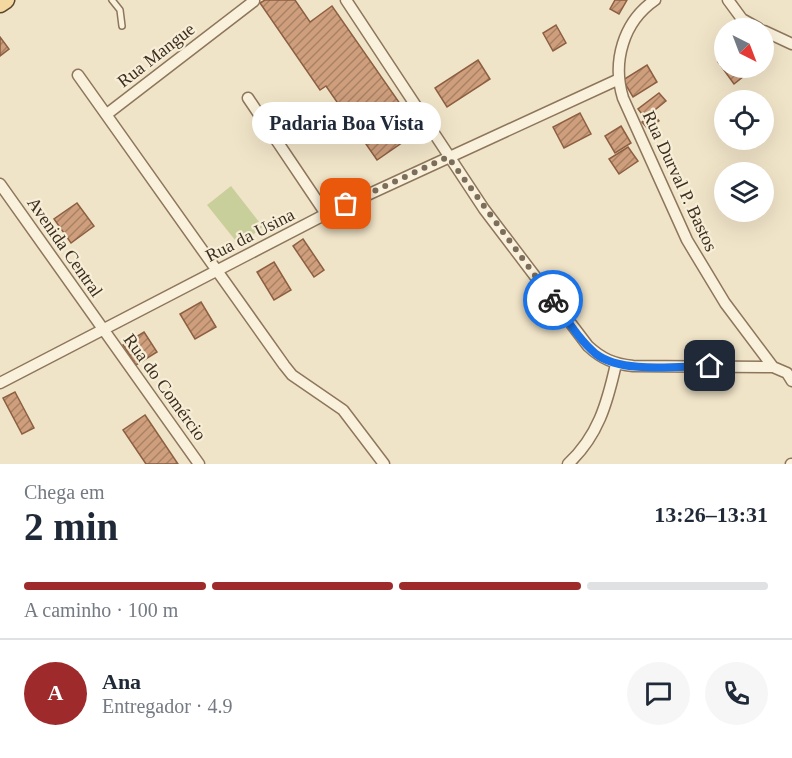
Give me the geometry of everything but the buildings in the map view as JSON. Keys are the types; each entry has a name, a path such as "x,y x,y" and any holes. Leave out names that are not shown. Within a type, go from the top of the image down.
{"main road":[{"path":"0,4 6,0"}],"street":[{"path":"345,0 484,209 597,355 616,364 772,368 791,378"},
{"path":"617,80 620,57 628,29 633,20 655,0"},
{"path":"728,0 742,18"},
{"name":"Rua Mangue","path":"107,114 254,1"},
{"path":"774,34 790,40"},
{"path":"78,75 292,375 342,410 384,464"},
{"name":"Rua da Usina","path":"0,383 326,214 617,80"},
{"name":"Rua Durval P. Bastos","path":"617,80 639,136 687,240 725,303 772,368"},
{"path":"248,98 326,214"},
{"name":"Avenida Central","path":"0,184 103,330"},
{"name":"Rua do Comércio","path":"103,330 200,464"},
{"path":"568,464 594,435 609,398 616,364"}],"lane":[{"path":"112,0 120,10 122,26"}],"green space":[{"path":"231,186 263,227 239,245 207,205"}],"way so far":[{"path":"346,204 448,157 553,300"}],"place":[{"name":"Padaria Boa Vista","path":"346,204"}],"route":[{"path":"553,300 588,346 597,355 616,364 710,366"}]}
